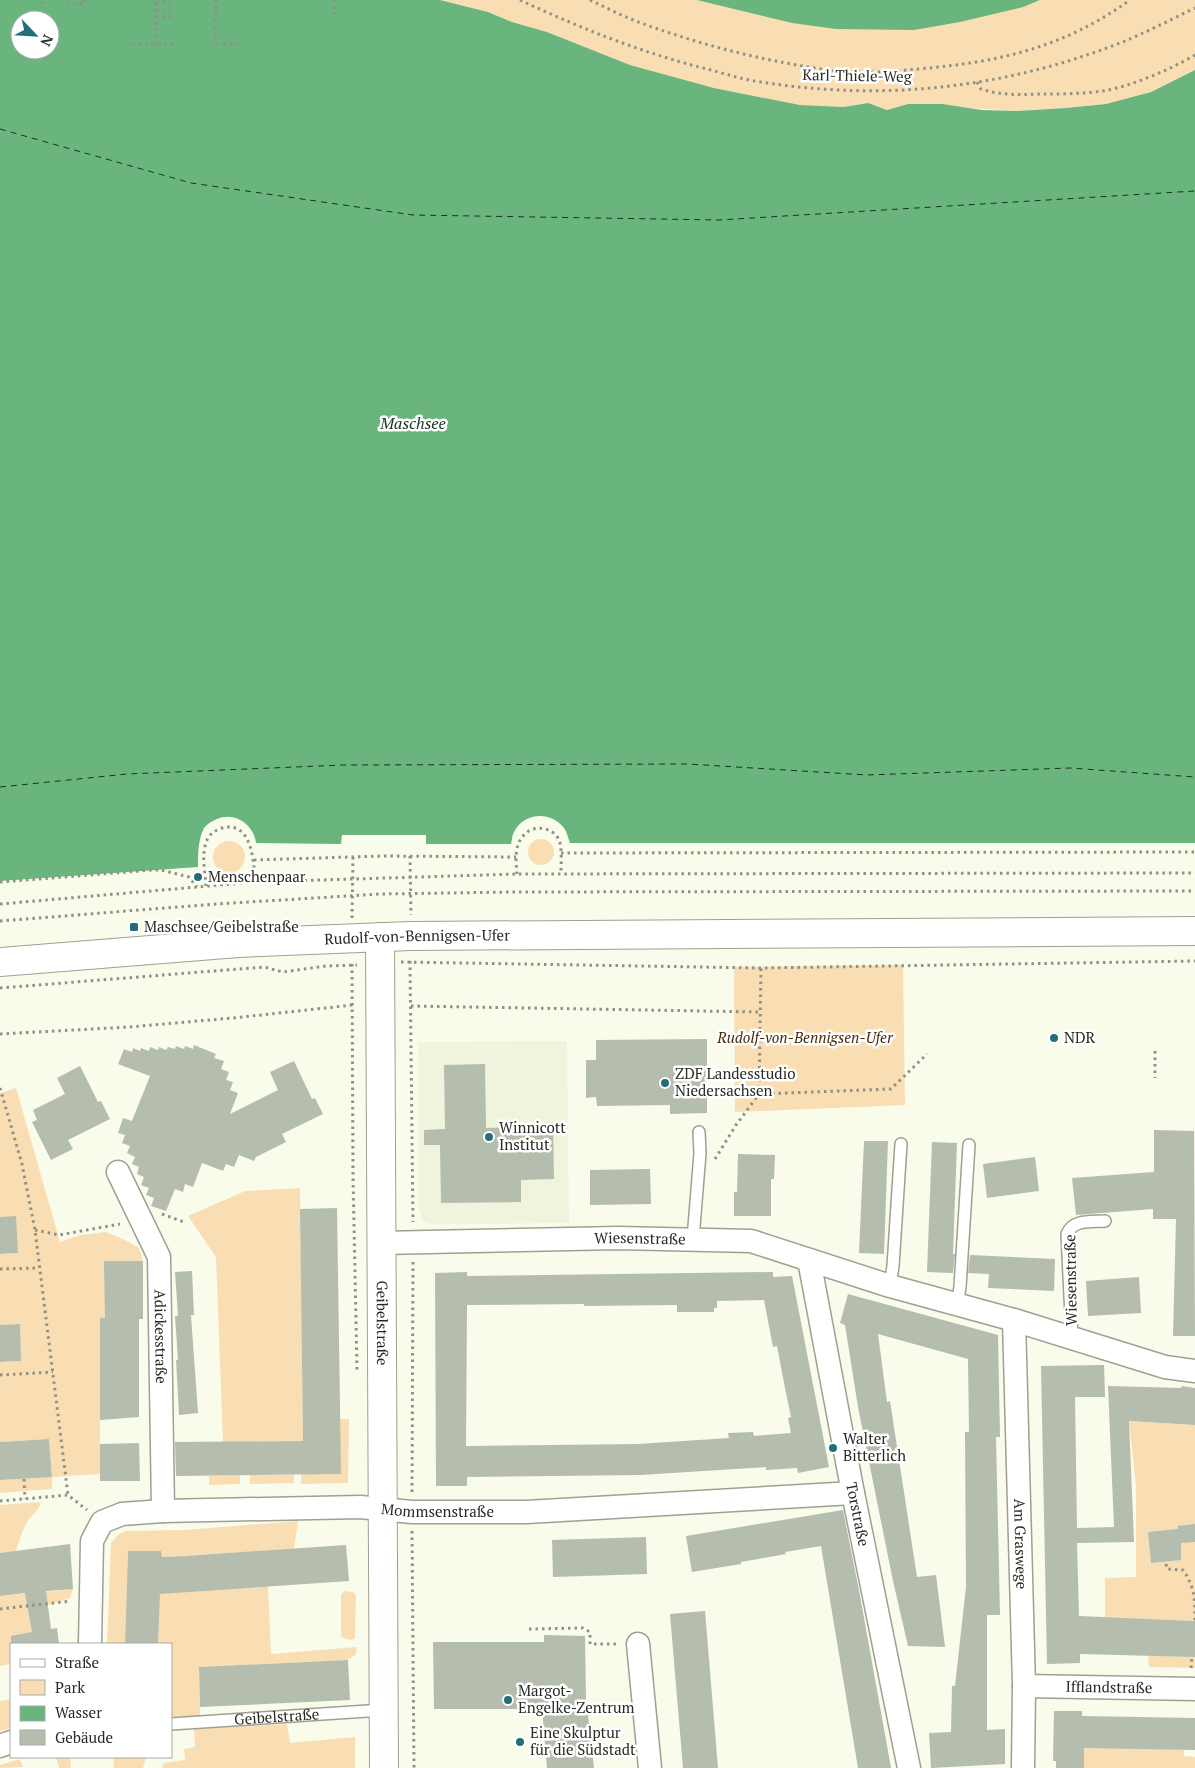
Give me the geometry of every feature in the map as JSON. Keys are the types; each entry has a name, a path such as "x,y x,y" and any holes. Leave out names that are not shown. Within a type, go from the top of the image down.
{"street":[{"name":"Rudolf-von-Bennigsen-Ufer","path":"0,962 238,944 380,937 410,949 1195,931"},
{"name":"Geibelstraße","path":"380,937 384,1768"},
{"name":"Adickesstraße","path":"118,1172 158,1257 163,1511"},
{"name":"Wiesenstraße","path":"381,1243 618,1238 751,1241 890,1286 1014,1320 1165,1367 1195,1371"},
{"name":"Torstraße","path":"809,1260 853,1493 909,1768"},
{"name":"Am Graswege","path":"1014,1320 1024,1686 1023,1768"},
{"name":"Mommsenstraße","path":"102,1522 122,1514 163,1511 360,1507 412,1512 527,1512 853,1493"},
{"path":"90,1643 92,1541 102,1522"},
{"path":"638,1644 650,1768"},
{"name":"Ifflandstraße","path":"1024,1686 1195,1689"}],"lane":[{"path":"693,1239 700,1153 699,1132"},
{"path":"890,1286 901,1144"},
{"path":"957,1305 960,1287 969,1145"},
{"name":"Wiesenstraße","path":"1072,1338 1067,1234 1070,1227 1074,1224 1104,1221"},
{"name":"Geibelstraße","path":"172,1724 383,1710"}],"path":[{"path":"67,3 84,4 84,0"},
{"path":"216,0 215,44 241,44"},
{"path":"334,0 335,15"},
{"name":"Karl-Thiele-Weg","path":"520,0 628,46 690,65 754,81 828,90 893,92 1008,77 1074,59 1121,43 1195,8"},
{"name":"Karl-Thiele-Weg","path":"590,0 640,22 698,42 758,57 830,70 892,72 955,66 1005,58 1054,42 1105,18 1130,0"},
{"path":"155,44 156,1 174,3"},
{"path":"156,10 174,10"},
{"path":"156,17 174,17"},
{"path":"132,44 174,44"},
{"path":"977,82 981,89 1018,95 1104,91 1146,78 1195,55"},
{"path":"206,886 204,858 207,838 216,830 227,827 238,830 247,838 254,860 255,882"},
{"path":"517,874 516,857 518,846 523,836 533,828 542,828 552,831 560,841 561,874"},
{"path":"561,852 1195,852"},
{"path":"254,860 410,856 516,857"},
{"path":"410,856 414,1768"},
{"path":"353,857 353,896"},
{"path":"0,882 161,870 189,877 197,888"},
{"path":"0,904 255,882 517,874 1195,874"},
{"path":"0,922 216,904 411,894 1195,890"},
{"path":"0,988 264,967 283,972 326,966 380,964 410,949 761,968 1195,961"},
{"path":"714,1161 736,1125 759,1094 761,968"},
{"path":"0,1034 129,1027 352,1005"},
{"path":"411,1006 760,1012"},
{"path":"1155,1051 1155,1078"},
{"path":"759,1094 892,1089 927,1054"},
{"path":"0,1088 22,1164 35,1230 68,1495"},
{"path":"159,1213 184,1222"},
{"path":"35,1230 59,1235 108,1225"},
{"path":"0,1269 39,1268"},
{"path":"0,1375 53,1372"},
{"path":"24,1479 25,1499"},
{"path":"0,1501 68,1495 102,1522"},
{"path":"1166,1564 1167,1569 1183,1570 1191,1579 1195,1590 1195,1621"},
{"path":"0,1609 91,1598"},
{"path":"529,1629 583,1628 590,1632 590,1644 638,1644"}],"shaded area":[{"name":"Winnicott Institut","path":"567,1041 569,1223 433,1224 425,1222 419,1210 418,1042"}],"green space":[{"path":"440,0 1195,0 1195,70 1151,92 1106,104 1066,108 1017,111 908,104 887,110 868,103 844,107 800,105 714,88 630,65 547,32 512,22 488,12"},
{"path":"541,839 550,843 554,852 550,861 541,865 532,861 528,852 532,843"},
{"path":"229,841 240,846 245,857 240,868 229,873 218,868 213,857 218,846"},
{"name":"Rudolf-von-Bennigsen-Ufer","path":"903,965 905,1105 735,1112 734,967"},
{"path":"16,1088 60,1242 80,1235 106,1232 139,1248 143,1261 105,1262 105,1318 100,1319 100,1474 52,1477 52,1489 0,1493 0,1480 52,1476 49,1439 0,1442 0,1362 21,1361 19,1324 0,1325 0,1254 18,1253 0,1217 0,1093"},
{"path":"300,1188 303,1441 223,1442 216,1257 188,1216 245,1191"},
{"path":"340,1419 349,1419 348,1483 301,1484 301,1474"},
{"path":"1129,1421 1195,1425 1195,1621 1105,1617 1105,1578 1136,1577 1136,1486"},
{"path":"240,1475 240,1484 209,1485 209,1476"},
{"path":"250,1475 294,1475 294,1483 250,1484"},
{"path":"41,1502 38,1509 29,1519 16,1551 0,1554 0,1505"},
{"path":"298,1521 294,1549 162,1557 161,1551 128,1551 125,1643 107,1643 111,1543 119,1534 125,1531 184,1530"},
{"path":"160,1586 268,1586 271,1654 357,1647 356,1654 348,1660 199,1667 200,1718 172,1720 172,1643 158,1643"},
{"path":"73,1589 70,1598 48,1605 40,1626 32,1637 33,1643 10,1643 10,1664 0,1666 0,1596"},
{"path":"344,1591 353,1592 356,1595 355,1638 352,1640 341,1636 341,1595"},
{"path":"1148,1655 1195,1657 1195,1668 1149,1667"},
{"path":"10,1699 10,1728 0,1731 0,1701"},
{"path":"287,1724 290,1743 355,1737 355,1768 162,1768 164,1763 185,1760 184,1749 195,1747 194,1729"},
{"path":"1082,1742 1184,1750 1184,1756 1195,1757 1195,1768 1084,1768"},
{"path":"56,1758 70,1758 71,1768 59,1768"},
{"path":"113,1758 146,1758 143,1768 114,1768"},
{"path":"20,1759 23,1767 0,1768 0,1765"}],"water":[{"name":"Maschsee","path":"0,0 440,0 488,12 512,22 547,32 630,65 714,88 800,105 844,107 868,103 887,110 908,104 942,104 982,110 1017,111 1066,108 1106,104 1151,92 1195,70 1195,843 570,843 565,830 559,822 538,816 531,817 518,825 513,833 511,844 426,844 426,835 342,835 341,844 256,843 248,825 237,818 224,817 211,822 204,828 199,842 198,867 0,881"},
{"path":"697,0 1040,0 1023,7 960,22 914,30 836,29 792,23"}],"building":[{"path":"707,1039 707,1113 670,1114 670,1105 597,1106 596,1097 586,1098 586,1060 596,1060 596,1040"},
{"path":"194,1045 216,1054 214,1058 224,1061 221,1069 229,1072 226,1080 233,1082 230,1090 238,1093 230,1114 278,1090 270,1072 294,1061 312,1099 315,1098 323,1114 282,1134 286,1142 256,1157 254,1161 239,1155 234,1167 226,1164 223,1171 202,1163 193,1187 185,1184 183,1192 175,1189 166,1211 151,1206 154,1198 146,1195 149,1188 141,1185 144,1177 137,1174 139,1167 132,1164 135,1157 127,1153 130,1146 122,1143 125,1135 118,1133 123,1118 132,1121 150,1076 118,1064 124,1049 132,1052 133,1048 140,1051 141,1048 149,1051 150,1047 158,1050 159,1047 166,1050 168,1047 175,1049 176,1046 184,1049 185,1046 193,1049"},
{"name":"Winnicott Institut","path":"485,1064 486,1128 520,1127 520,1124 553,1123 554,1179 521,1180 521,1202 441,1203 440,1145 424,1145 424,1130 445,1129 444,1065"},
{"path":"80,1066 98,1102 101,1101 110,1119 68,1140 73,1149 51,1160 32,1122 37,1120 33,1110 65,1094 57,1078"},
{"path":"1154,1130 1194,1131 1195,1336 1173,1336 1176,1219 1153,1219 1153,1209 1076,1215 1072,1178 1154,1172"},
{"path":"864,1141 888,1141 884,1254 859,1253"},
{"path":"932,1142 957,1143 953,1273 927,1272"},
{"path":"738,1154 775,1155 774,1179 771,1179 771,1216 734,1216 734,1192 737,1192"},
{"path":"1035,1157 1039,1191 987,1198 983,1164"},
{"path":"650,1169 651,1204 590,1205 590,1170"},
{"path":"337,1208 341,1474 176,1476 175,1442 303,1441 300,1209"},
{"path":"16,1216 18,1253 0,1254 0,1217"},
{"path":"970,1255 1055,1259 1054,1291 988,1288 989,1274 968,1273"},
{"path":"104,1261 143,1261 143,1319 139,1319 139,1417 100,1420 100,1318 105,1318"},
{"path":"192,1271 194,1315 188,1316 191,1316 198,1413 179,1415 175,1316 178,1316 175,1272"},
{"path":"467,1272 467,1276 773,1272 773,1277 792,1276 829,1467 798,1473 797,1468 766,1470 766,1467 640,1475 467,1477 467,1486 436,1486 435,1273","holes":["764,1300 773,1347 777,1346 791,1417 788,1418 791,1433 754,1436 753,1432 728,1433 729,1438 638,1444 466,1446 467,1305 677,1305 677,1312 714,1312 714,1308 717,1308 717,1301"]},
{"path":"1139,1277 1141,1313 1088,1316 1086,1281"},
{"path":"848,1294 998,1335 1000,1437 996,1437 1000,1615 987,1615 987,1730 1005,1729 1005,1764 931,1768 929,1733 951,1732 952,1686 955,1686 966,1587 965,1432 969,1432 968,1359 878,1334 887,1402 890,1401 917,1577 936,1575 945,1647 908,1646 858,1407 845,1325 840,1323"},
{"path":"20,1324 21,1361 0,1362 0,1325"},
{"path":"1104,1365 1105,1397 1075,1397 1077,1528 1114,1527 1108,1386 1181,1388 1182,1386 1195,1388 1195,1425 1129,1421 1134,1542 1077,1543 1079,1616 1195,1621 1195,1657 1080,1654 1080,1663 1047,1664 1041,1366"},
{"path":"49,1439 52,1477 0,1480 0,1442"},
{"path":"139,1443 140,1481 100,1481 100,1444"},
{"path":"843,1510 891,1768 858,1768 821,1546 785,1552 786,1554 741,1562 741,1564 692,1572 686,1536"},
{"path":"1195,1524 1195,1542 1181,1543 1181,1560 1151,1563 1148,1532 1178,1529 1178,1526"},
{"path":"646,1537 647,1574 553,1577 552,1540"},
{"path":"70,1544 73,1589 46,1591 51,1629 57,1628 59,1643 11,1643 11,1636 32,1632 25,1593 0,1596 0,1553"},
{"path":"346,1545 349,1581 160,1594 158,1643 125,1643 128,1551 161,1551 162,1557"},
{"path":"705,1611 718,1768 683,1768 670,1614"},
{"name":"Margot- Engelke-Zentrum","path":"544,1635 585,1636 586,1698 594,1768 547,1768 542,1709 434,1709 433,1642 544,1642"},
{"path":"348,1660 350,1700 200,1707 199,1667"},
{"path":"1054,1711 1082,1711 1082,1716 1195,1718 1195,1750 1084,1748 1084,1768 1056,1768 1056,1761 1053,1761"}],"ferry route":[{"path":"0,129 191,183 413,215 719,220 1195,191"},
{"path":"0,787 127,774 343,765 688,764 867,775 1070,768 1195,777"}],"place":[{"name":"Menschenpaar","path":"198,877"},
{"name":"Maschsee/Geibelstraße","path":"134,927"},
{"name":"NDR","path":"1054,1038"},
{"name":"ZDF Landesstudio Niedersachsen","path":"665,1083"},
{"name":"Winnicott Institut","path":"489,1137"},
{"name":"Walter Bitterlich","path":"833,1448"},
{"name":"Margot- Engelke-Zentrum","path":"508,1700"},
{"name":"Eine Skulptur für die Südstadt","path":"520,1742"}]}
